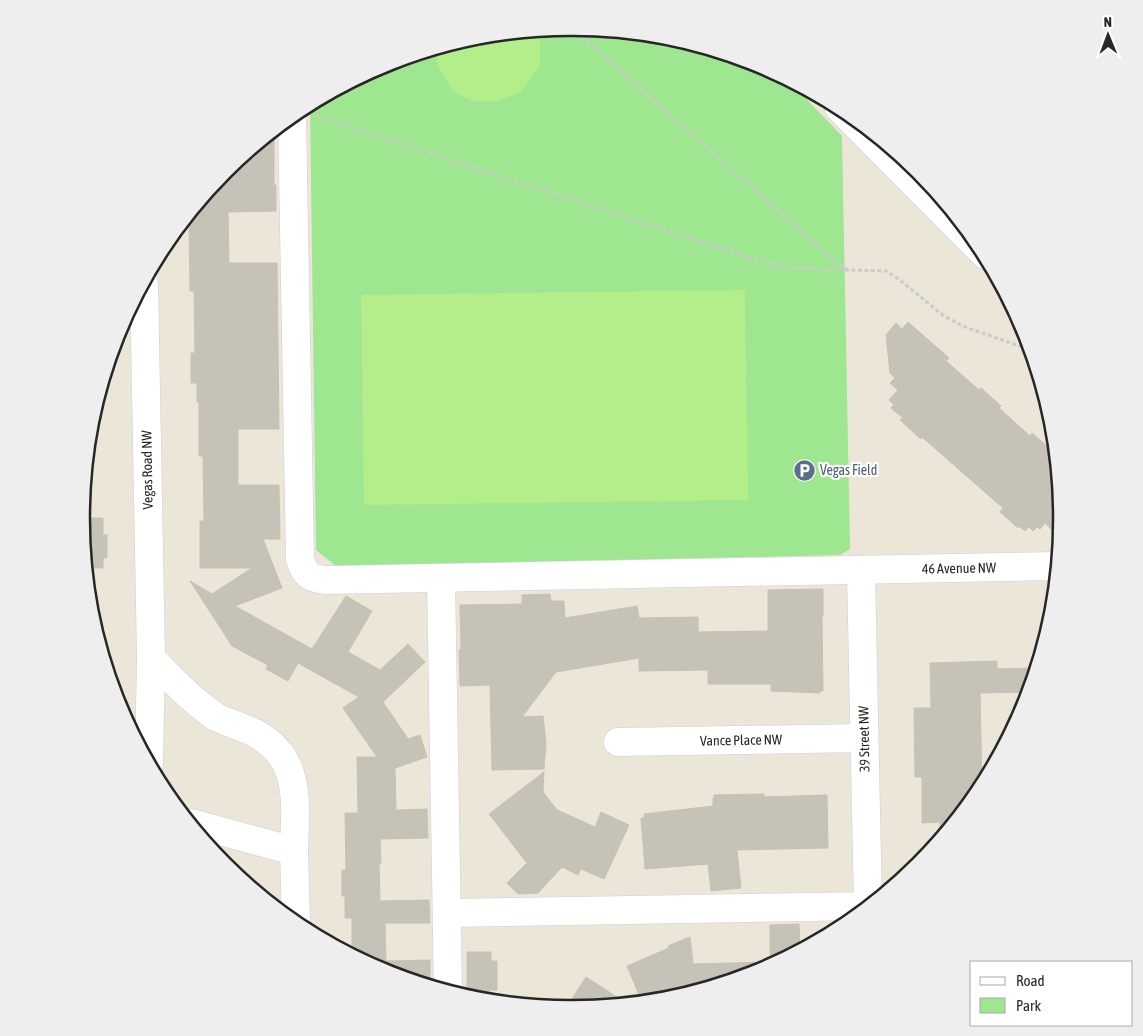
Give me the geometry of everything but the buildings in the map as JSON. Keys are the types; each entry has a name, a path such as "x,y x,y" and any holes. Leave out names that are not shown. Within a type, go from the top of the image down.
{"street":[{"name":"46 Avenue NW","path":"300,120 300,559 303,568 317,580 1050,566"},
{"path":"876,145 949,219"},
{"name":"Vegas Road NW","path":"144,295 151,658 149,750"},
{"name":"39 Street NW","path":"861,571 868,898"},
{"path":"441,578 448,983"},
{"path":"151,658 190,697 215,716 259,735 274,746 285,760 295,788 296,913"},
{"name":"Vance Place NW","path":"618,742 864,738"},
{"path":"201,826 294,851"},
{"path":"447,913 857,906"}],"path":[{"path":"581,36 812,241 848,270"},
{"path":"305,117 778,267 886,271 944,316 965,327 1022,347"}],"green space":[{"path":"540,37 603,37 634,40 696,53 756,73 804,97 842,136 850,549 840,555 336,566 316,550 310,113 358,86 387,73 447,53 509,40"},
{"path":"540,37 540,66 520,93 496,101 472,101 453,91 438,67 436,56 447,53 509,40"},
{"path":"745,290 748,500 364,505 361,295"}],"place":[{"name":"Vegas Field","path":"804,470"}]}
